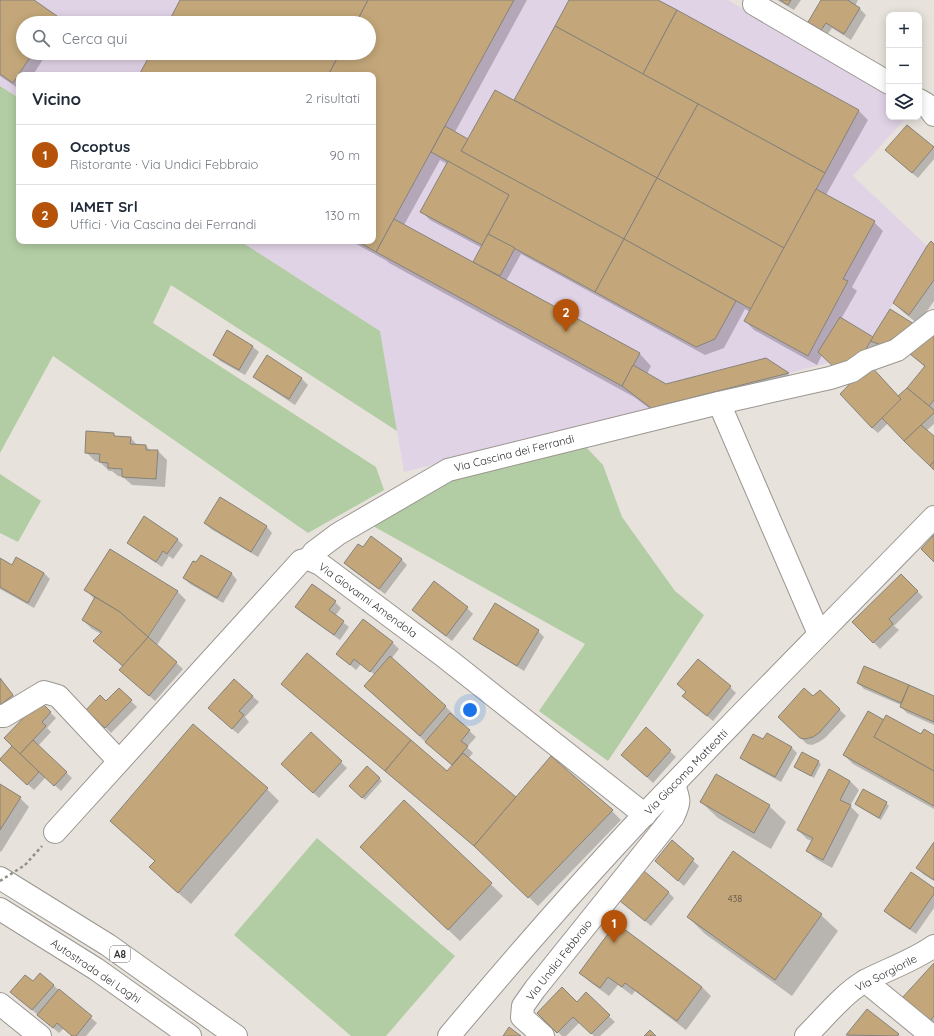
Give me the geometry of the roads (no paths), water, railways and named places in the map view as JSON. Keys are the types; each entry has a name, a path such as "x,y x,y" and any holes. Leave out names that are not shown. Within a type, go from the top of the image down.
{"main road":[{"path":"754,4 886,81"},
{"path":"922,102 926,104 934,115"},
{"name":"Via Cascina dei Ferrandi","path":"309,559 314,552 338,534 448,470 719,403 830,378 852,371 866,360 897,350 934,321"},
{"path":"719,403 819,634"},
{"name":"Via Giacomo Matteotti","path":"448,1036 557,911 645,815 934,517"},
{"name":"Via Giovanni Amendola","path":"55,832 301,561 309,559 320,564 446,658 645,815"},
{"path":"0,716 4,716 44,692 58,696 119,761"},
{"name":"Via Undici Febbraio","path":"543,1036 522,1017 523,1006 673,817 679,803 674,785"},
{"name":"A8","path":"0,879 108,945 236,1036"},
{"name":"Autostrada dei Laghi","path":"0,909 96,969 190,1036"},
{"name":"Via Sorgiorile","path":"806,1036 850,991 865,981 924,954 934,946"},
{"path":"865,981 932,1036"},
{"path":"0,1004 40,1036"}],"place":[{"name":"IAMET Srl","path":"566,332"},
{"name":"Ocoptus","path":"614,943"}]}
